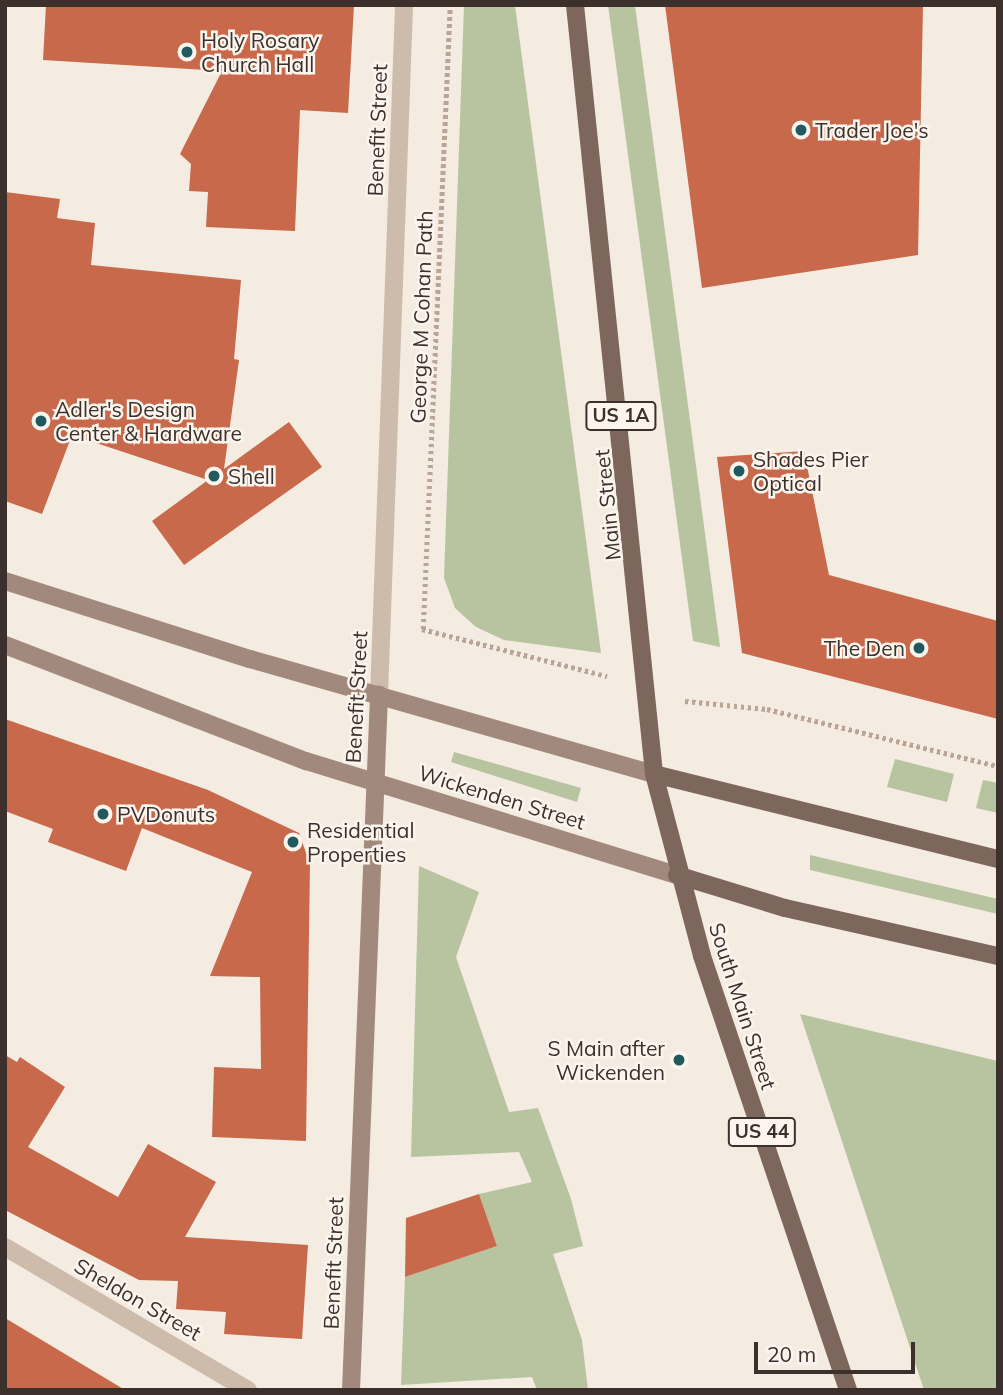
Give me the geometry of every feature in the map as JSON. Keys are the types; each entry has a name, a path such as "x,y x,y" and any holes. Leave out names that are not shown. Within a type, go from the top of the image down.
{"main road":[{"name":"Main Street","path":"575,5 648,688 654,774 677,875"},
{"path":"5,581 379,695 654,774 998,859"},
{"name":"Wickenden Street","path":"5,645 375,782 785,908 998,956"},
{"name":"Benefit Street","path":"351,1390 379,695"},
{"name":"South Main Street","path":"677,875 848,1390"}],"street":[{"name":"Benefit Street","path":"379,695 404,5"},
{"name":"Sheldon Street","path":"5,1247 248,1390"}],"path":[{"name":"George M Cohan Path","path":"450,5 423,629 648,688"},
{"path":"648,688 701,707 767,709 998,766"}],"green space":[{"path":"464,5 515,5 601,653 504,640 476,627 455,608 444,578"},
{"path":"608,5 635,5 720,647 693,641"},
{"path":"454,752 581,788 577,802 451,762"},
{"path":"895,759 954,774 947,802 887,787"},
{"path":"983,780 998,783 998,813 976,808"},
{"path":"810,855 998,899 998,914 810,870"},
{"path":"419,866 479,892 456,957 509,1112 538,1108 571,1199 583,1246 553,1254 582,1340 588,1390 537,1390 532,1377 401,1385 405,1277 497,1246 479,1194 532,1182 519,1152 411,1157"},
{"path":"800,1014 998,1061 998,1390 924,1390"}],"building":[{"name":"Holy Rosary Church Hall","path":"46,5 354,5 348,113 300,110 295,231 206,227 208,192 189,191 191,164 180,154 222,71 43,60"},
{"name":"Trader Joe's","path":"665,5 923,5 918,255 702,288"},
{"path":"5,192 60,199 57,218 95,223 91,265 241,280 234,359 239,360 224,469 289,422 322,467 184,565 152,521 208,480 72,435 42,514 5,501"},
{"path":"804,451 829,575 998,621 998,719 742,653 717,457"},
{"path":"5,719 208,790 299,833 310,864 306,1141 212,1137 214,1067 261,1069 260,977 210,976 252,872 142,828 126,871 48,842 53,829 5,811"},
{"path":"5,1055 17,1062 20,1057 65,1087 28,1147 118,1197 148,1144 216,1182 185,1237 308,1245 302,1339 224,1334 226,1312 176,1309 178,1281 139,1280 5,1210"},
{"path":"479,1194 497,1246 405,1277 406,1218"},
{"path":"5,1318 125,1390 5,1390"}],"place":[{"name":"Holy Rosary Church Hall","path":"187,52"},
{"name":"Trader Joe's","path":"801,130"},
{"name":"Adler's Design Center & Hardware","path":"41,421"},
{"name":"Shades Pier Optical","path":"739,471"},
{"name":"Shell","path":"214,476"},
{"name":"The Den","path":"919,648"},
{"name":"PVDonuts","path":"103,814"},
{"name":"Residential Properties","path":"293,842"},
{"name":"S Main after Wickenden","path":"679,1060"}]}
